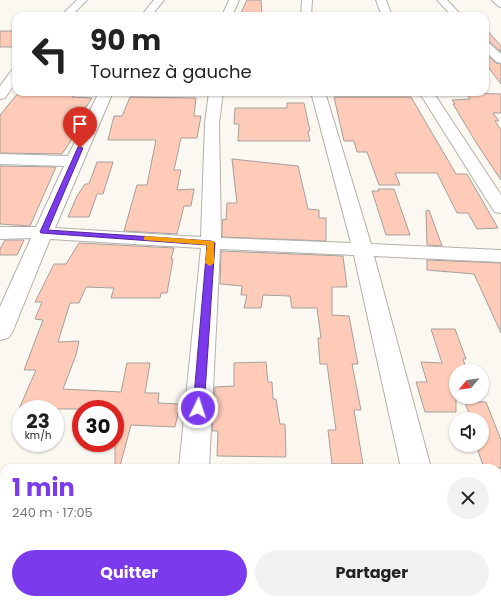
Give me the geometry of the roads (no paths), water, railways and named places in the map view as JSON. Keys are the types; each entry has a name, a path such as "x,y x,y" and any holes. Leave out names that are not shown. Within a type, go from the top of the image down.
{"street":[{"path":"70,12 82,0"},
{"path":"149,12 159,0"},
{"path":"229,12 234,0"},
{"path":"306,12 307,0"},
{"path":"381,0 386,12"},
{"path":"442,0 453,12"},
{"path":"497,0 501,4"},
{"path":"489,49 501,60"},
{"path":"489,59 501,60"},
{"path":"0,95 12,78"},
{"path":"0,333 104,96"},
{"path":"194,464 211,243 212,122 215,96"},
{"path":"319,96 362,248 415,464"},
{"path":"429,96 501,208"},
{"path":"0,159 74,162"},
{"path":"0,233 44,232 211,243 362,248 501,256"}]}
